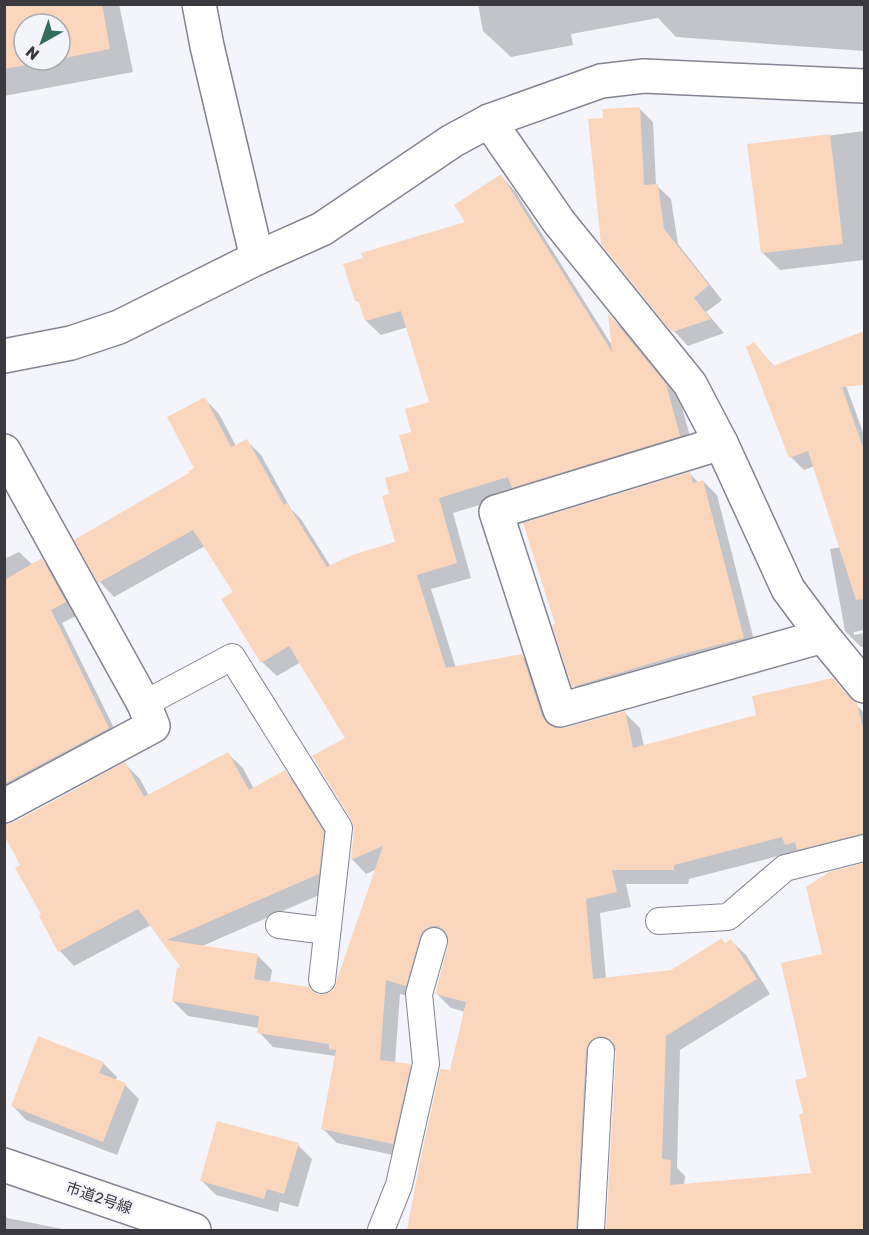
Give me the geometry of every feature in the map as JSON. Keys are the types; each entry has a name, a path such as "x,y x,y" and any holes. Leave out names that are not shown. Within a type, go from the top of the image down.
{"street":[{"path":"199,4 209,57 257,258"},
{"path":"4,356 71,343 119,327 257,258 322,230 452,141 489,121 601,81 644,76 864,86"},
{"path":"489,121 559,222 690,384 721,443 788,589 823,636 862,677"},
{"path":"721,443 496,512 560,710 823,636"},
{"path":"4,451 144,704 153,726 4,806"},
{"name":"市道2号線","path":"4,1166 152,1224 194,1230"}],"lane":[{"path":"144,704 232,657 339,828 322,980"},
{"path":"659,921 728,917 785,868 864,848"},
{"path":"279,926 327,931"},
{"path":"381,1230 399,1185 426,1064 419,994 434,941"},
{"path":"591,1230 601,1051"}],"building":[{"path":"4,4 102,4 110,49 72,57 72,12 12,12 12,68 4,69"},
{"path":"640,107 644,185 658,184 664,229 709,285 694,298 711,319 672,332 601,244 588,119 603,118 602,109"},
{"path":"830,134 843,244 761,253 747,144"},
{"path":"501,174 612,352 608,313 666,384 680,436 512,488 508,477 439,498 457,563 417,575 446,668 522,654 542,716 548,724 556,728 565,728 625,711 633,748 756,715 752,696 833,678 849,698 857,703 864,732 864,833 797,850 795,842 785,845 782,837 674,865 674,870 612,870 617,892 586,899 593,979 671,970 722,938 725,943 731,939 757,979 666,1036 662,1159 671,1160 670,1185 811,1173 799,1114 803,1113 795,1080 807,1077 781,963 822,954 806,887 829,872 864,863 864,1230 606,1230 616,1052 615,1045 610,1039 601,1036 589,1042 586,1050 576,1230 407,1230 440,1069 450,1070 466,1002 435,994 448,945 448,937 444,930 438,926 431,926 423,931 406,986 386,980 380,1060 411,1064 393,1144 321,1129 336,1050 329,1049 329,1044 257,1033 259,1016 172,1001 177,967 181,968 138,909 58,952 39,916 41,914 15,868 20,865 4,835 4,825 13,823 125,762 144,797 228,752 249,790 285,770 324,832 319,874 167,940 258,954 254,979 309,987 320,995 333,991 383,846 351,860 354,830 352,821 312,756 345,738 289,646 261,663 221,599 233,592 193,530 98,583 74,540 194,468 167,417 205,397 231,447 247,439 284,505 287,503 327,567 352,555 395,542 382,496 389,494 385,478 409,471 399,435 411,432 405,409 429,402 401,311 365,321 358,300 355,301 343,264 363,258 361,253 465,222 454,205"},
{"path":"864,331 864,385 842,387 864,451 864,599 856,600 808,451 789,458 746,347 754,342 775,368 775,365"},
{"path":"690,472 693,483 703,480 744,638 572,687 523,523"},
{"path":"42,558 66,602 51,610 109,728 4,784 4,580"},
{"path":"38,1036 104,1062 99,1073 126,1083 103,1142 11,1106"},
{"path":"217,1121 299,1143 284,1194 267,1189 264,1199 200,1181"}]}
